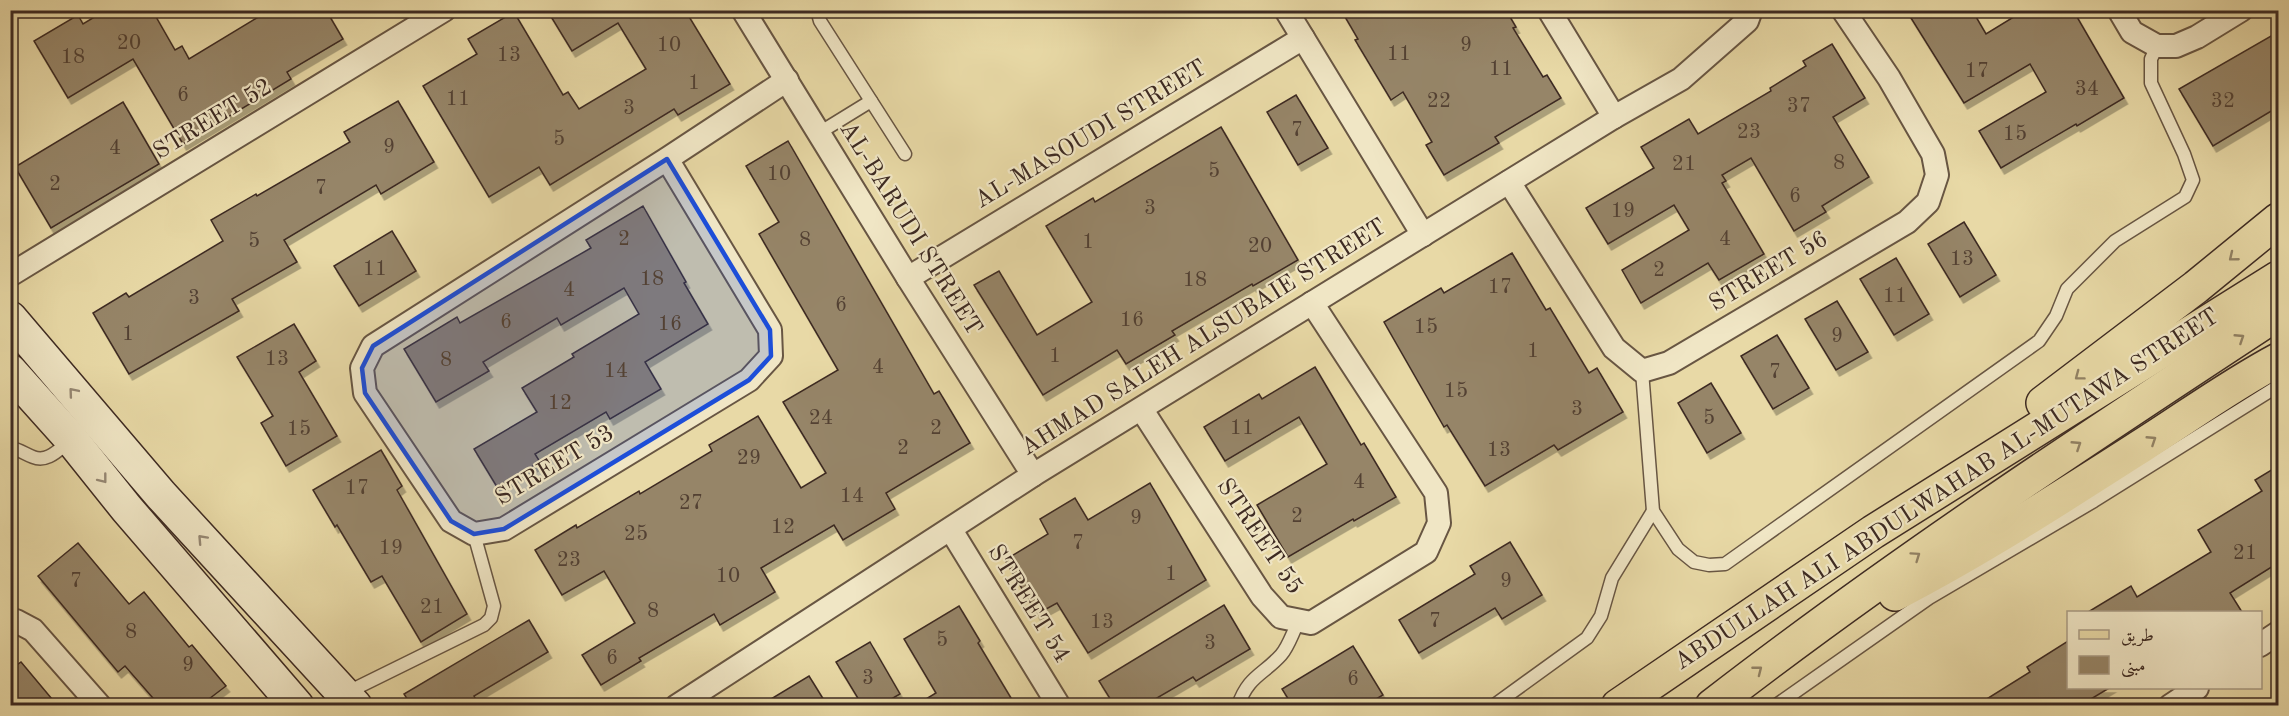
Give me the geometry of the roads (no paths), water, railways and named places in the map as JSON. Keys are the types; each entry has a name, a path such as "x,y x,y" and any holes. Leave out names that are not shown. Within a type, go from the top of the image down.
{"main road":[{"path":"1873,532 2196,287 2278,220"},
{"name":"ABDULLAH ALI ABDULWAHAB AL-MUTAWA STREET","path":"1618,705 1873,532 2278,278"},
{"name":"ABDULLAH ALI ABDULWAHAB AL-MUTAWA STREET","path":"1712,705 1808,632 2043,467 2278,313"},
{"path":"1808,632 1880,601 1990,539 2278,360"}],"street":[{"name":"STREET 52","path":"10,275 444,10"},
{"name":"AL-BARUDI STREET","path":"743,10 1033,476"},
{"path":"1286,10 1423,235"},
{"path":"1549,10 1614,117"},
{"name":"AHMAD SALEH ALSUBAIE STREET","path":"677,705 1033,476 1614,117 1681,79 1747,21 1751,10"},
{"name":"STREET 56","path":"1642,371 1669,363 1907,222 1928,202 1937,176 1934,154 1889,78 1843,10"},
{"path":"2119,10 2132,32 2157,46 2176,46 2197,37 2241,10"},
{"name":"AL-MASOUDI STREET","path":"908,278 1303,38"},
{"path":"474,534 451,521 366,393 362,368 373,346 787,80"},
{"name":"STREET 53","path":"474,534 504,529 749,380 771,356 770,330 667,159"},
{"path":"1509,182 1614,348 1642,371"},
{"name":"STREET 55","path":"1142,410 1262,596 1281,617 1311,623 1426,552 1439,523 1436,492 1312,303"},
{"path":"10,318 161,495 350,699"},
{"path":"10,371 71,439 127,509 297,705"},
{"name":"STREET 54","path":"951,530 1059,705"},
{"path":"207,602 228,597 236,589 237,578"},
{"path":"10,622 16,621 33,630 100,705"},
{"path":"258,662 252,643 255,631 265,627 275,627 297,642"},
{"path":"2262,644 2278,633"},
{"path":"2170,705 2194,689"}],"lane":[{"path":"817,10 820,21 905,154"},
{"path":"1642,371 1653,511 1678,549 1694,562 1709,565 1725,564 2039,341 2056,316 2067,289 2115,241 2185,196 2193,180 2184,154 2151,83 2151,59 2157,46"},
{"path":"819,133 871,101"},
{"path":"1775,705 1929,598 2094,501 2278,386"},
{"path":"10,448 35,459 44,459 71,439"},
{"path":"1493,705 1587,638 1601,616 1612,578 1653,511"},
{"path":"350,699 484,625 491,618 494,606 474,534"},
{"path":"1238,705 1252,679 1282,654 1299,621"}]}
